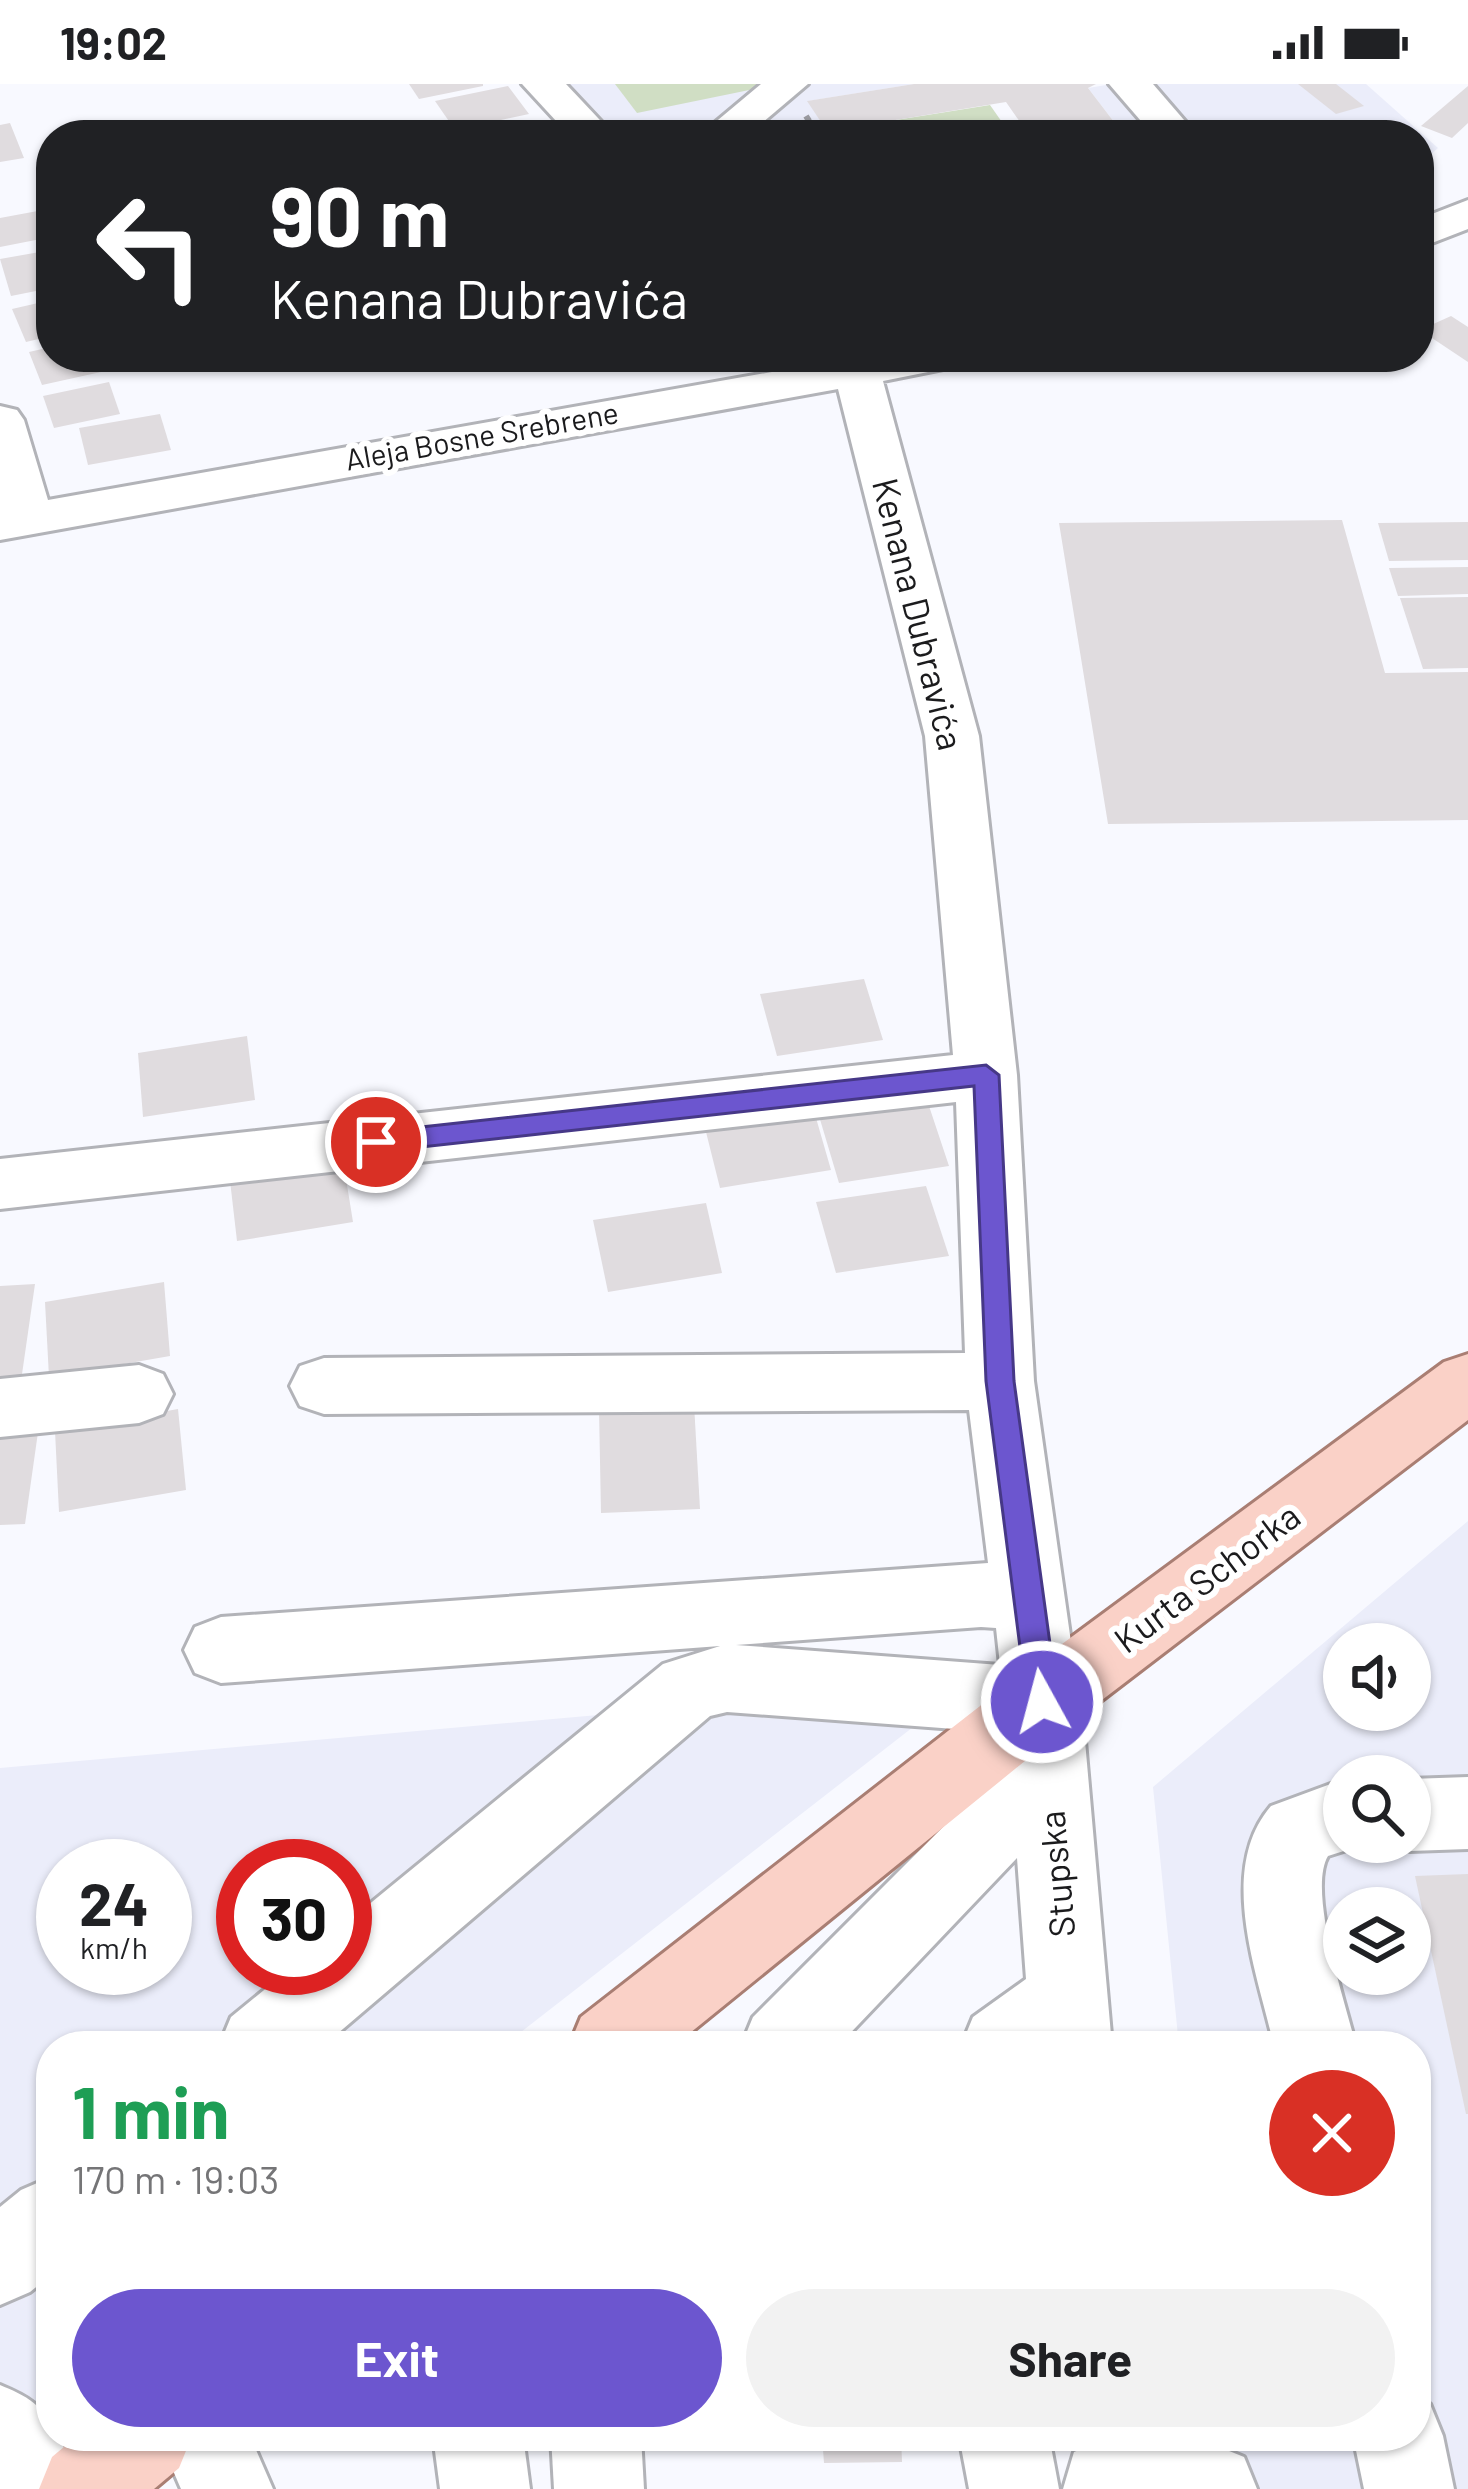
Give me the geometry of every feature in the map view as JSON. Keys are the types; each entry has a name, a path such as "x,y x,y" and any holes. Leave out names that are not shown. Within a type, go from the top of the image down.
{"main road":[{"name":"Kurta Schorka","path":"631,2031 1046,1737 1468,1382"},
{"path":"84,2489 129,2451"}],"street":[{"path":"543,84 578,120"},
{"path":"741,120 787,84"},
{"path":"1130,84 1162,120"},
{"path":"1434,228 1468,213"},
{"name":"Aleja Bosne Srebrene","path":"0,420 14,522 767,372"},
{"name":"Kenana Dubravića","path":"857,372 952,736 986,1075 1000,1381 1046,1737"},
{"path":"0,1184 986,1075"},
{"path":"324,1386 1000,1381"},
{"path":"0,1408 139,1394"},
{"path":"221,1650 980,1595 1030,1597"},
{"path":"278,2031 689,1688 706,1681 727,1678 1046,1737"},
{"path":"795,2031 1046,1737"},
{"name":"Stupska","path":"1046,1737 1069,2022"},
{"path":"1431,1814 1468,1813"},
{"path":"1312,2031 1284,1916 1288,1845 1306,1826 1323,1822"},
{"path":"0,2262 36,2232"},
{"path":"0,2430 41,2489"},
{"path":"210,2451 228,2489"},
{"path":"480,2451 485,2489"},
{"path":"597,2451 598,2489"},
{"path":"1007,2451 1014,2489"},
{"path":"1401,2451 1409,2489"},
{"path":"1105,2470 1212,2489"}],"shaded area":[{"path":"569,84 914,84 808,101 820,120 604,120"},
{"path":"1112,84 1366,84 1406,120 1113,120 1088,88"},
{"path":"1468,1521 1468,2489 1223,2489 1219,2451 1431,2451 1431,2031 1177,2031 1153,1787 1323,1643 1323,1731 1431,1731 1431,1623 1347,1623"},
{"path":"971,1682 522,2031 36,2031 36,2412 0,2447 0,1768"}],"green space":[{"path":"615,84 779,84 637,113"},
{"path":"990,105 1000,120 896,120"}],"building":[{"path":"409,84 483,84 483,86 419,99"},
{"path":"914,84 1096,84 1088,88 1113,120 1019,120 1006,102 895,120 820,120 807,101"},
{"path":"1298,84 1336,84 1364,106 1336,114"},
{"path":"508,86 529,114 501,120 448,120 435,101"},
{"path":"1468,86 1468,123 1452,138 1434,131 1434,120 1428,120"},
{"path":"10,123 24,158 0,162 0,125"},
{"path":"36,211 36,240 0,247 0,218"},
{"path":"36,253 36,291 11,296 0,259"},
{"path":"36,303 36,340 26,342 12,309"},
{"path":"1451,316 1468,327 1468,362 1434,339 1434,324"},
{"path":"37,372 101,372 42,385"},
{"path":"109,382 120,414 54,428 43,396"},
{"path":"160,414 171,450 88,465 79,428"},
{"path":"1342,520 1385,673 1468,672 1468,820 1108,824 1059,523"},
{"path":"1468,522 1468,560 1389,561 1378,523"},
{"path":"1468,567 1468,594 1398,596 1389,568"},
{"path":"1468,597 1468,668 1423,669 1400,598"},
{"path":"864,979 883,1040 777,1056 760,994"},
{"path":"247,1036 255,1100 143,1117 138,1053"},
{"path":"927,1100 949,1166 839,1183 819,1116"},
{"path":"812,1104 831,1170 720,1188 703,1120"},
{"path":"342,1154 353,1222 237,1241 229,1172"},
{"path":"926,1186 949,1256 836,1273 816,1202"},
{"path":"706,1203 722,1273 608,1292 593,1220"},
{"path":"164,1282 170,1356 49,1377 45,1302"},
{"path":"35,1284 21,1381 0,1382 0,1286"},
{"path":"694,1404 700,1509 601,1513 599,1409"},
{"path":"178,1409 186,1490 59,1512 55,1431"},
{"path":"40,1418 25,1524 0,1525 0,1420"},
{"path":"1468,1874 1468,2114 1431,1951 1431,1887 1417,1887 1415,1876"},
{"path":"823,2451 902,2451 902,2462 824,2463"}],"route":[{"path":"376,1142 986,1075 1000,1381 1042,1702"}]}
